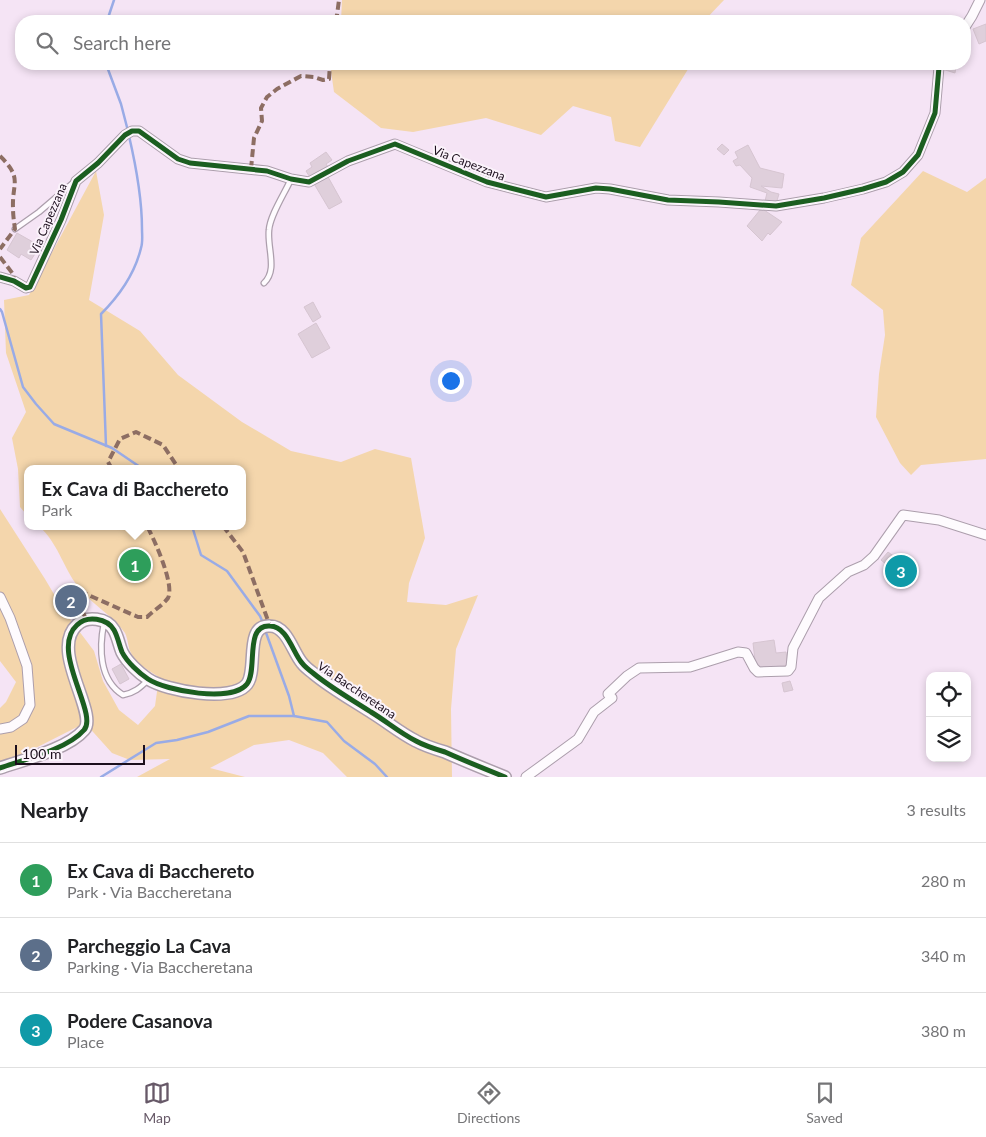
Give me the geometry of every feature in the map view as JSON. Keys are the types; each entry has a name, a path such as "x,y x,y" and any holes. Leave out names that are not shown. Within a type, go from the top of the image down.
{"street":[{"path":"971,18 980,0"},
{"name":"Via Capezzana","path":"0,278 14,281 26,288 30,287 61,220 76,181 98,163 125,135 132,131 139,130 178,159 190,163 267,172 292,180 309,182 348,161 395,144 487,182 546,197 596,188 668,200 776,206 824,198 886,182 903,172 918,155 935,113 939,70"},
{"path":"526,777 578,739 594,712 612,698 608,694 627,676 639,668 690,667 738,652 746,653 758,672 788,671 793,648 819,598 848,572 864,565 874,556 903,515 939,520 986,535"},
{"path":"0,597 10,618 27,666 30,705 23,719 11,728 0,729"},
{"path":"0,768 40,755 72,738 86,728 88,720 71,667 69,647 71,633 77,624 86,619 104,622"},
{"name":"Via Baccheretana","path":"104,622 113,628 122,652 131,664 148,679 162,686 208,694 232,694 246,685 253,673 253,640 263,628 274,627 281,631 301,663 313,673 416,741 505,777"}],"lane":[{"path":"264,284 271,272 269,230 292,180"},
{"path":"15,229 76,181"},
{"path":"104,622 101,647 102,658 109,681 115,690 123,695 132,693 141,688 148,679"}],"shaded area":[{"path":"342,0 724,0 710,15 341,15"},
{"path":"331,70 688,70 640,147 615,141 611,117 573,106 541,135 486,118 413,132 381,128 334,92"},
{"path":"96,171 104,215 89,300 140,331 178,375 242,422 291,451 341,462 375,449 411,458 425,538 409,583 407,602 446,605 478,595 456,649 451,709 452,777 347,777 323,753 289,740 254,745 210,768 245,777 137,777 170,759 130,760 112,753 85,723 4,764 0,763 0,708 6,702 16,682 0,661 0,509 64,611 94,651 103,681 119,710 138,725 155,706 159,677 135,659 130,651 125,633 120,626 76,584 51,540 42,530 246,530 246,465 24,465 24,512 20,507 18,469 12,438 26,412 6,353 4,300 29,295"},
{"path":"923,171 967,192 986,178 986,459 921,465 911,475 900,463 876,417 879,374 885,335 883,310 851,285 861,238"}],"building":[{"path":"986,24 986,41 979,44 973,29"},
{"path":"722,144 729,150 724,155 717,149"},
{"path":"748,145 760,168 784,174 782,188 761,186 779,194 776,204 765,201 767,193 750,187 752,178 740,165 736,166 733,161 738,158 735,152"},
{"path":"326,152 332,160 326,164 330,170 311,179 306,171 312,167 310,163"},
{"path":"327,175 342,202 329,209 313,182"},
{"path":"760,210 764,210 782,222 770,235 768,233 762,241 747,226"},
{"path":"17,233 40,246 31,260 21,254 19,258 7,250"},
{"path":"313,302 321,317 313,322 304,307"},
{"path":"316,323 330,348 312,358 298,334"},
{"path":"888,552 900,561 904,556 914,564 903,578 881,560"},
{"path":"774,640 776,653 786,652 788,665 756,669 753,643"},
{"path":"121,664 129,679 120,684 112,669"},
{"path":"790,681 793,690 784,692 782,683"}],"waterway":[{"path":"109,15 114,0"},
{"path":"108,70 121,104 128,131"},
{"path":"106,446 101,314 120,292 135,266 142,246 140,194 129,136"},
{"path":"0,309 23,387 36,404 54,424 112,448 137,465"},
{"path":"193,530 201,555 227,571 260,616 263,623"},
{"path":"265,630 289,696 294,716"},
{"path":"101,777 156,743 208,732 249,716 294,716 327,722 344,741 375,764 387,777"}],"marked path":[{"path":"337,15 339,0"},
{"path":"251,169 254,138 262,121 261,108 267,97 277,89 301,76 323,80 329,79 330,70"},
{"path":"0,156 12,170 15,181 13,199 15,229 0,249"},
{"path":"0,257 13,274 14,281"},
{"path":"110,465 108,462 120,439 136,432 163,445 176,465"},
{"path":"86,619 74,592 77,590 138,617 147,617 168,598 169,583 159,551 149,530"},
{"path":"226,530 243,552 270,626"}],"cycle path":[{"path":"0,277 14,281 26,288 30,287 61,220 76,181 98,163 125,135 132,131 139,131 178,159 190,163 267,171 291,179 309,182 348,161 395,144 487,182 546,197 596,188 668,200 776,206 863,189 886,182 903,172 918,155 935,113 939,70"},
{"path":"0,768 56,748 77,737 84,730 87,722 85,710 68,650 70,636 77,625 86,620 97,619 111,626 124,656 148,679 169,688 214,694 239,690 247,684 252,669 254,640 257,632 262,627 276,627 285,635 304,666 334,689 419,743 505,777"}],"place":[{"name":"Ex Cava di Bacchereto","path":"135,565"},
{"name":"Podere Casanova","path":"901,571"},
{"name":"Parcheggio La Cava","path":"71,601"}]}
